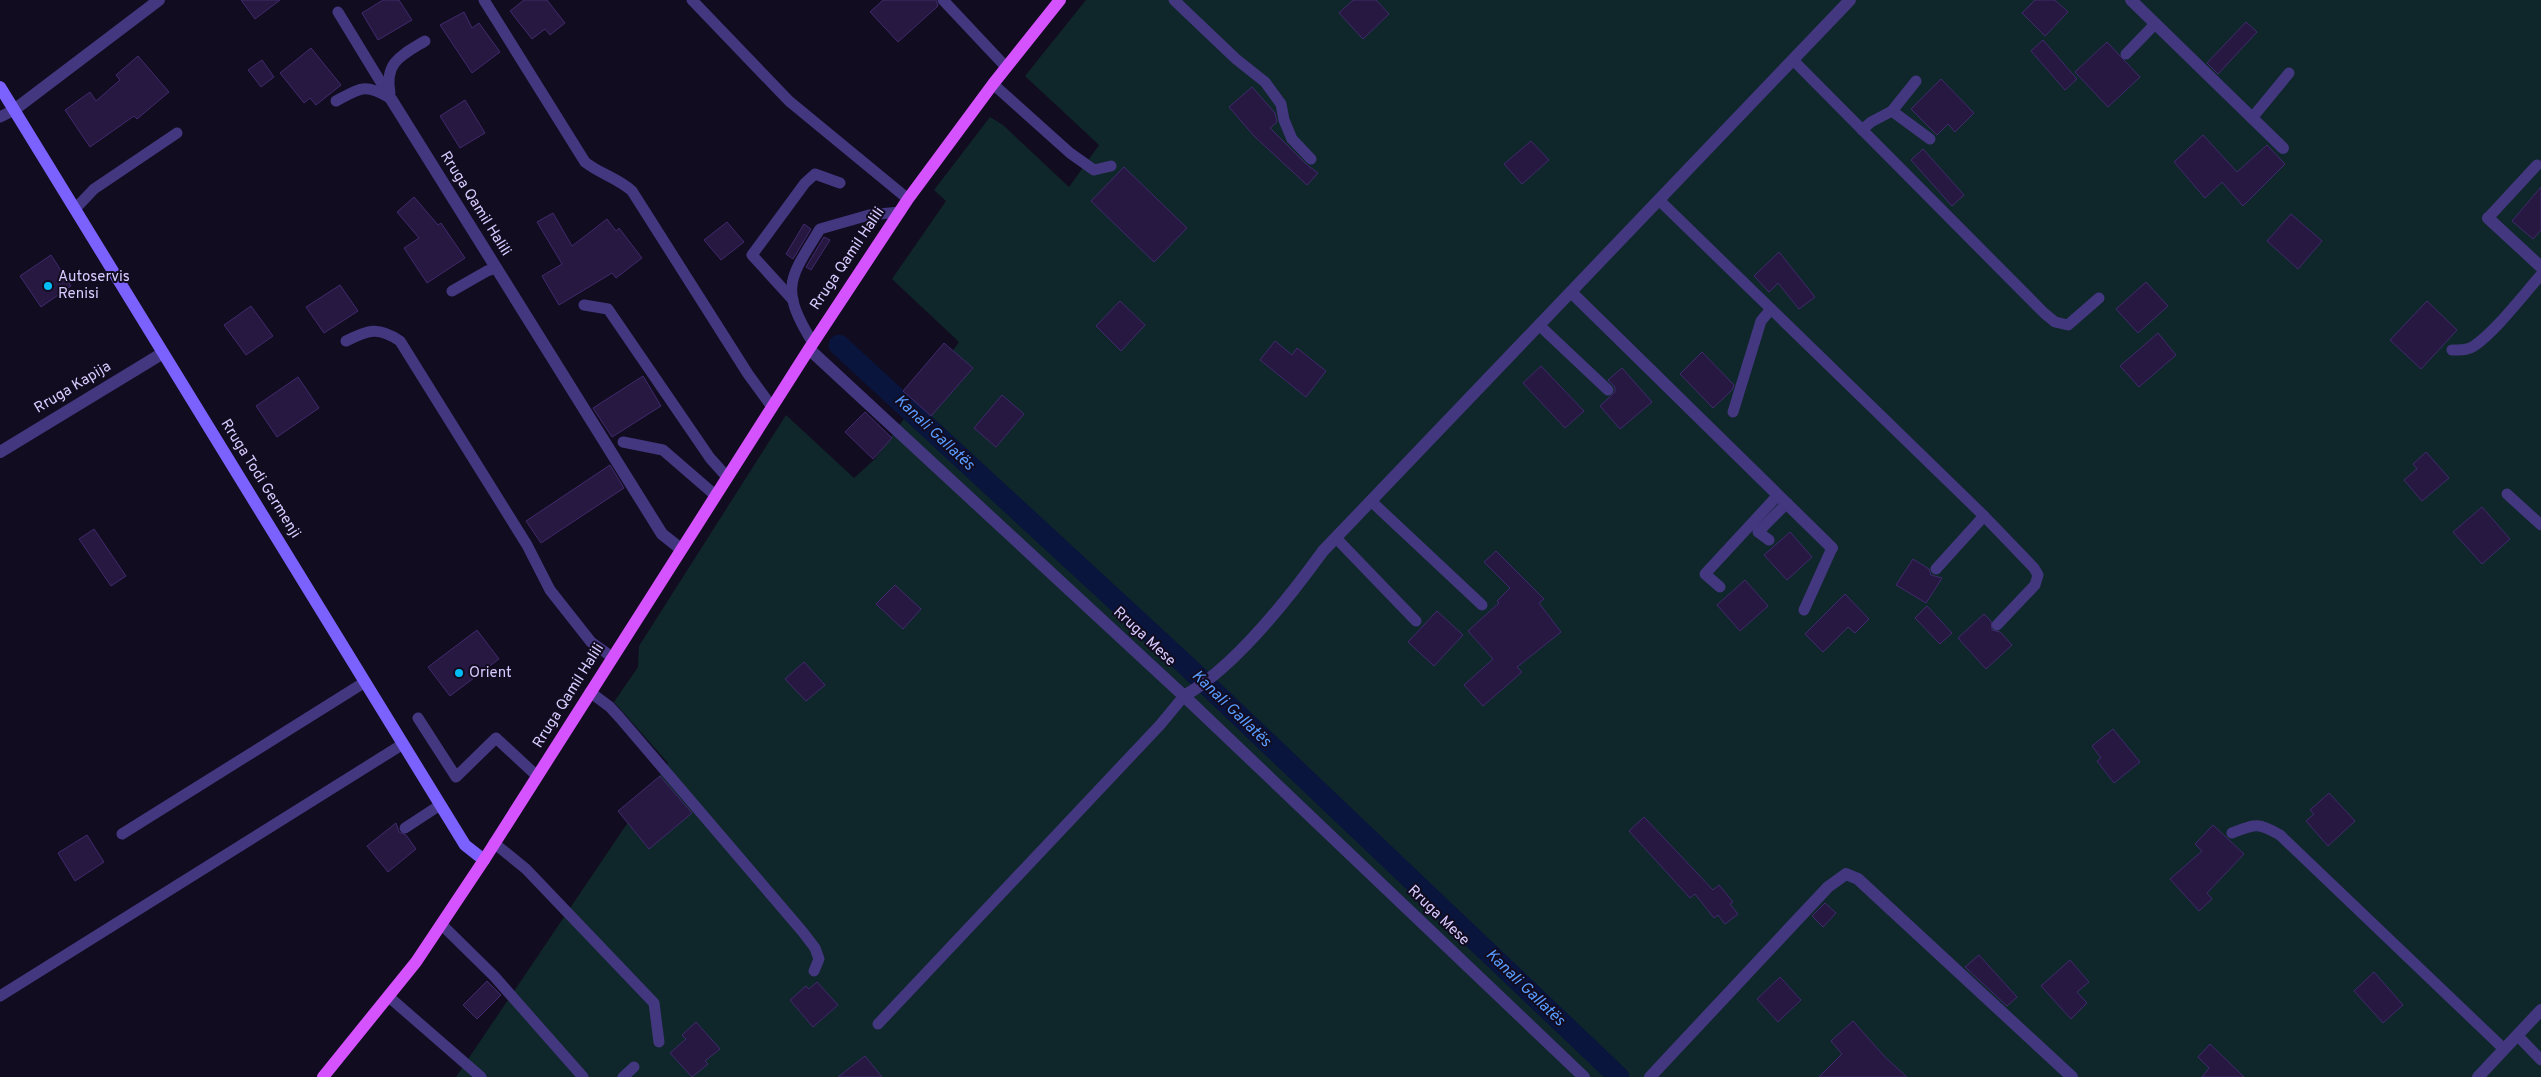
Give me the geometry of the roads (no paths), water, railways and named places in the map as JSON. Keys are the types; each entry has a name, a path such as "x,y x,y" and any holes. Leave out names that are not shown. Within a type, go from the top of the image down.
{"main road":[{"name":"Rruga Qamil Halili","path":"323,1077 390,997 484,860 811,346 908,199 993,84 1060,0"}],"street":[{"path":"1184,696 1196,689 1222,666 1292,594 1323,551 1850,0"},
{"path":"2131,0 2283,148"},
{"path":"14,110 154,2"},
{"name":"Rruga Todi Germenji","path":"0,87 465,845 484,860"},
{"name":"Rruga Qamil Halili","path":"391,99 662,534 681,549"},
{"path":"2488,218 2541,267"},
{"path":"1572,292 1832,548"},
{"name":"Rruga Mese","path":"811,346 1184,696 1584,1077"},
{"name":"Rruga Kapija","path":"0,452 163,353"},
{"path":"1650,1077 1828,887 1846,874 1858,879 2072,1077"},
{"path":"2478,1077 2541,1010"}],"lane":[{"path":"484,0 585,162 600,174 621,181 632,191 748,374 772,407"},
{"path":"692,0 789,101 908,199"},
{"path":"943,0 1006,67"},
{"path":"1174,0 1236,59 1265,82 1281,104 1284,120 1292,139 1311,159"},
{"path":"338,12 391,99"},
{"path":"2126,54 2155,24"},
{"path":"391,99 388,80 396,59 424,41"},
{"path":"1793,60 2055,322 2068,325 2099,298"},
{"path":"2252,118 2288,73"},
{"path":"1862,130 1871,122 1892,111 1916,80"},
{"path":"993,84 1070,153 1094,170 1111,166"},
{"path":"336,101 358,89 372,88 391,99"},
{"path":"0,117 14,110"},
{"path":"1892,111 1930,140"},
{"path":"75,209 94,189 176,133"},
{"path":"2488,218 2537,165"},
{"path":"793,300 753,259 752,255 810,178 815,174 840,183"},
{"path":"1659,200 2021,552 2034,568 2038,576 2035,585 1997,625"},
{"path":"811,346 799,320 790,284 794,270 820,229 869,214 900,212"},
{"path":"452,291 487,271 496,268"},
{"path":"2452,350 2464,350 2474,346 2541,275"},
{"path":"584,305 608,309 710,458 727,477"},
{"path":"1734,412 1761,321 1771,309"},
{"path":"1539,325 1608,390"},
{"path":"346,341 366,330 380,331 400,341 527,545 550,590 591,642 612,657"},
{"path":"623,442 663,450 715,496"},
{"path":"2507,494 2541,525"},
{"path":"1769,540 1758,532 1782,499"},
{"path":"1720,587 1705,574 1782,499"},
{"path":"1372,501 1482,605"},
{"path":"1936,569 1984,516"},
{"path":"1336,538 1416,622"},
{"path":"1804,610 1832,548"},
{"path":"122,834 365,682"},
{"path":"590,692 610,706 802,931 815,948 819,959 814,971"},
{"path":"878,1024 1160,725 1184,696"},
{"path":"418,718 456,777 496,738 536,776"},
{"path":"0,996 403,744"},
{"path":"405,828 440,805"},
{"path":"2232,833 2251,826 2262,825 2280,835 2504,1049"},
{"path":"494,843 526,869 654,1003 659,1042"},
{"path":"441,924 494,976 583,1077"},
{"path":"390,997 481,1077"},
{"path":"2517,1035 2541,1060"},
{"path":"623,1077 634,1067"}],"waterway":[{"name":"Kanali Gallatës","path":"839,345 1189,668 1619,1077"}],"place":[{"name":"Autoservis Renisi","path":"48,286"},
{"name":"Orient","path":"459,673"}]}
